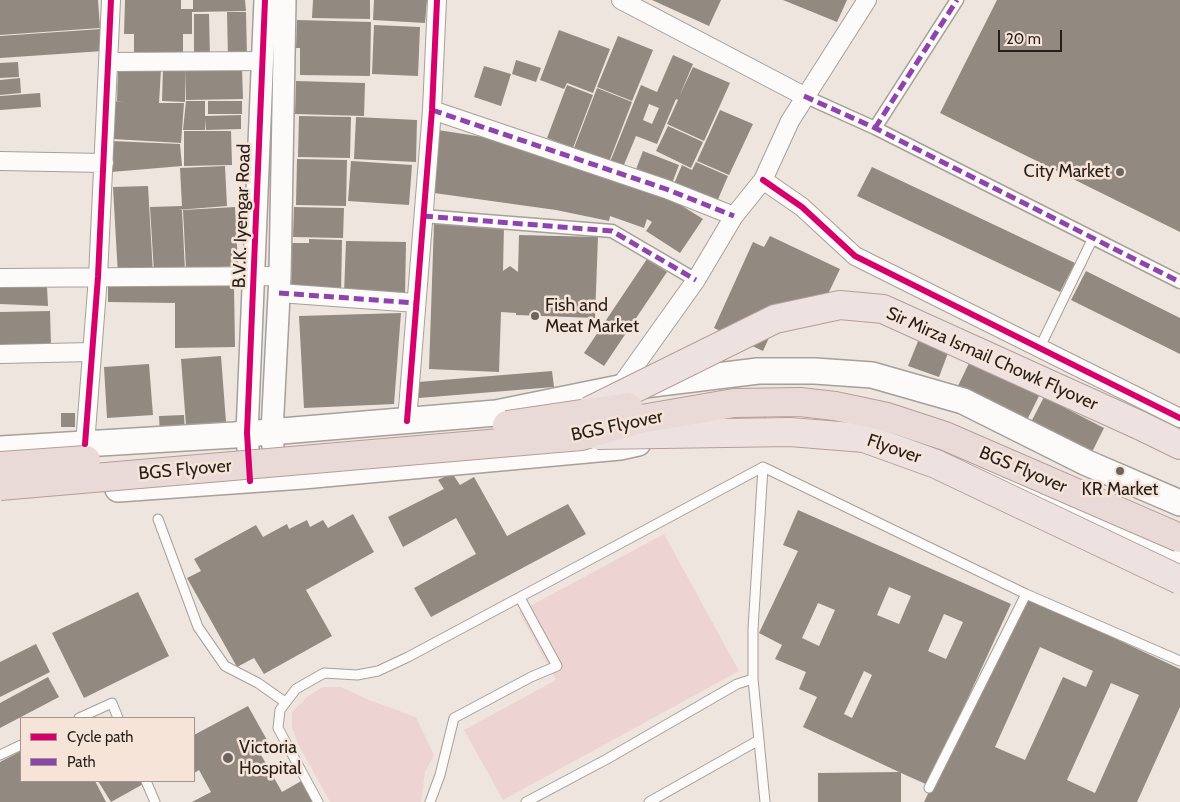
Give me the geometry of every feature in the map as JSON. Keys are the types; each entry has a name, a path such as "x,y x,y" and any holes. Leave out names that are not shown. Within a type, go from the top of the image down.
{"highway":[{"name":"BGS Flyover","path":"0,466 162,455 492,426 581,425 738,388 802,385 901,403 950,421 1180,520"},
{"name":"BGS Flyover","path":"0,486 636,420 734,403 800,402 835,406 887,417 945,436 1180,538"}],"main road":[{"name":"Sir Mirza Ismail Chowk Flyover","path":"581,425 775,319 840,304 883,309 1180,445"},
{"path":"0,449 272,432 496,413 619,388 758,371 815,370 872,375 963,401 1087,463 1180,503"},
{"path":"0,499 275,479 620,447 745,421 817,420 860,423 942,452 1180,559"},
{"name":"Flyover","path":"581,425 790,432 864,438 936,464 1180,580"}],"street":[{"path":"85,444 98,277 110,62 111,0"},
{"name":"B.V.K. Iyengar Road","path":"250,481 247,433 265,0"},
{"path":"275,479 272,432 279,284 285,0"},
{"path":"407,421 432,110 437,0"},
{"path":"621,0 804,96 875,128 1180,282"},
{"path":"619,388 696,280 734,216 763,180 790,121 804,96 867,0"},
{"path":"875,128 957,0"},
{"path":"110,62 263,61"},
{"path":"432,110 666,189 734,216"},
{"path":"0,161 104,163"},
{"path":"763,180 802,207 855,256 1180,418"},
{"path":"423,216 612,231 696,280"},
{"path":"0,278 254,276 279,284 416,303"},
{"path":"0,354 92,352"}],"lane":[{"path":"1039,349 1093,238"},
{"path":"763,467 1026,594 1180,661"},
{"path":"318,802 278,728 280,710 296,689 324,673 357,675 378,671 520,598 763,467"},
{"path":"763,467 753,629 753,679 765,802"},
{"path":"158,519 198,627 225,666 258,683 285,702"},
{"path":"929,788 1026,594"},
{"path":"430,802 440,775 454,718 531,677 557,666 520,598"},
{"path":"526,802 607,759 737,684 753,679"},
{"path":"81,717 112,703 118,717"},
{"path":"649,802 758,740"},
{"path":"0,755 20,745"},
{"path":"146,782 155,802"}],"shaded area":[{"path":"664,534 739,671 503,800 464,730 556,680 519,612"},
{"path":"323,687 341,687 369,700 416,717 434,755 425,772 421,802 330,802 298,744 292,727 292,712 308,696"}],"building":[{"path":"0,0 98,0 100,28 0,35"},
{"path":"125,0 181,0 181,9 193,9 193,0 245,0 246,11 192,12 192,34 183,34 183,60 134,60 134,34 124,34"},
{"path":"313,0 370,0 370,19 312,18"},
{"path":"374,0 427,0 425,23 373,20"},
{"path":"652,0 721,0 709,26"},
{"path":"783,0 847,0 837,22"},
{"name":"City Market","path":"997,0 1180,0 1180,232 940,113"},
{"path":"227,12 246,12 247,58 228,58"},
{"path":"194,14 209,14 210,59 194,59"},
{"path":"297,20 371,22 370,76 300,75 300,48 296,48"},
{"path":"374,25 420,27 418,76 372,74"},
{"path":"101,29 103,51 0,58 0,36"},
{"path":"559,30 610,49 593,93 567,83 564,89 540,80"},
{"path":"618,36 653,50 632,101 597,87"},
{"path":"673,55 693,64 679,97 693,67 730,83 704,141 667,124 678,100 676,99 657,144 636,136 623,167 610,162 641,85 657,92","holes":["649,104 659,108 652,124 643,120"]},
{"path":"516,60 541,68 536,82 512,74"},
{"path":"18,62 19,77 0,78 0,63"},
{"path":"484,66 511,74 501,106 474,97"},
{"path":"118,67 161,69 159,103 184,103 181,143 113,139 114,101 124,102 117,101"},
{"path":"186,68 242,68 243,99 186,100"},
{"path":"163,69 186,69 185,102 162,101"},
{"path":"20,78 21,93 0,95 0,80"},
{"path":"296,81 365,83 364,116 295,114"},
{"path":"567,85 593,95 573,148 547,138"},
{"path":"597,88 632,102 609,162 574,148"},
{"path":"40,93 41,107 0,110 0,96"},
{"path":"186,101 205,101 205,116 241,115 241,129 206,130 205,119 205,130 183,130"},
{"path":"208,101 242,101 242,114 208,114"},
{"path":"720,110 753,124 729,175 697,161"},
{"path":"299,116 351,117 350,158 298,157"},
{"path":"356,117 417,120 416,162 354,159"},
{"path":"668,126 703,142 691,168 656,151"},
{"path":"438,130 515,142 668,197 703,219 680,253 646,231 652,222 647,219 644,228 610,216 609,221 556,210 427,192"},
{"path":"184,131 231,131 232,165 184,166"},
{"path":"111,141 180,144 182,166 111,172"},
{"path":"643,151 679,165 671,186 635,172"},
{"path":"297,159 347,160 346,206 296,205"},
{"path":"351,161 412,165 409,205 348,201"},
{"path":"696,162 728,176 716,204 673,186 682,165 692,170"},
{"path":"225,166 227,206 177,210 182,210 185,271 154,273 150,207 182,206 180,168"},
{"path":"872,167 1075,263 1060,292 857,196"},
{"path":"148,186 153,274 118,276 113,187"},
{"path":"235,207 238,266 186,269 183,210"},
{"path":"294,207 344,208 343,238 293,237"},
{"path":"434,223 504,225 503,271 510,266 518,272 519,235 598,237 595,318 516,315 516,313 501,312 499,372 429,369"},
{"path":"770,236 840,269 815,321 783,307 763,351 714,328 753,242 764,247"},
{"path":"309,239 342,240 341,295 291,288 292,243 309,243"},
{"path":"346,241 406,242 405,296 344,294"},
{"path":"647,259 667,272 604,366 584,353"},
{"path":"1086,271 1180,318 1180,354 1071,300"},
{"path":"108,283 234,285 235,347 175,348 175,303 108,302"},
{"path":"0,287 47,287 48,306 0,304"},
{"path":"50,311 51,345 0,347 0,312"},
{"path":"401,313 394,404 304,408 299,316"},
{"path":"921,334 951,345 939,377 908,366"},
{"path":"221,356 226,422 186,425 181,359"},
{"path":"971,359 1040,394 1026,422 957,388"},
{"path":"149,364 153,415 107,418 104,367"},
{"path":"552,371 554,387 419,398 418,382"},
{"path":"1044,397 1104,428 1091,454 1030,424"},
{"path":"61,413 75,413 75,427 61,427"},
{"path":"184,415 185,434 160,436 159,416"},
{"path":"452,473 460,485 474,477 507,536 568,504 586,534 431,617 414,588 476,554 456,518 403,547 388,517 444,489 438,480"},
{"path":"798,510 1011,604 928,785 901,773 901,802 818,802 818,773 899,772 803,727 817,697 799,689 806,672 775,659 782,645 759,633 798,551 783,545","holes":["889,587 911,596 899,624 877,615","818,603 835,610 819,646 802,638","944,614 963,622 946,659 928,651","864,671 872,675 852,718 844,714"]},
{"path":"353,514 374,552 306,590 332,636 264,674 254,658 237,667 187,578 201,571 194,559 256,525 263,537 287,524 289,529 307,520 310,527 323,520 328,528"},
{"path":"138,592 169,656 84,698 52,633"},
{"path":"1025,596 1180,669 1180,707 1137,802 924,802","holes":["1040,647 1093,671 1086,687 1063,677 1025,760 995,747","1111,683 1139,695 1095,793 1067,780"]},
{"path":"36,644 50,672 0,697 0,662"},
{"path":"48,677 59,697 0,728 0,703"},
{"name":"Victoria Hospital","path":"248,706 267,740 256,746 282,792 303,780 315,802 192,802 211,792 199,770 195,772 195,734"},
{"path":"20,752 20,782 96,782 106,802 0,802 0,762"},
{"path":"99,782 145,783 111,802"}],"marked path":[{"path":"875,128 957,0"},
{"path":"804,96 875,128 1180,282"},
{"path":"432,110 666,189 734,216"},
{"path":"423,216 612,231 696,280"},
{"path":"279,293 416,303"}],"cycle path":[{"path":"85,444 98,277 111,0"},
{"path":"250,481 247,433 265,0"},
{"path":"407,421 432,110 437,0"},
{"path":"763,180 802,207 855,256 1180,418"}],"place":[{"name":"City Market","path":"1120,172"},
{"name":"Fish and Meat Market","path":"535,316"},
{"name":"KR Market","path":"1120,471"},
{"name":"Victoria Hospital","path":"228,758"}]}
